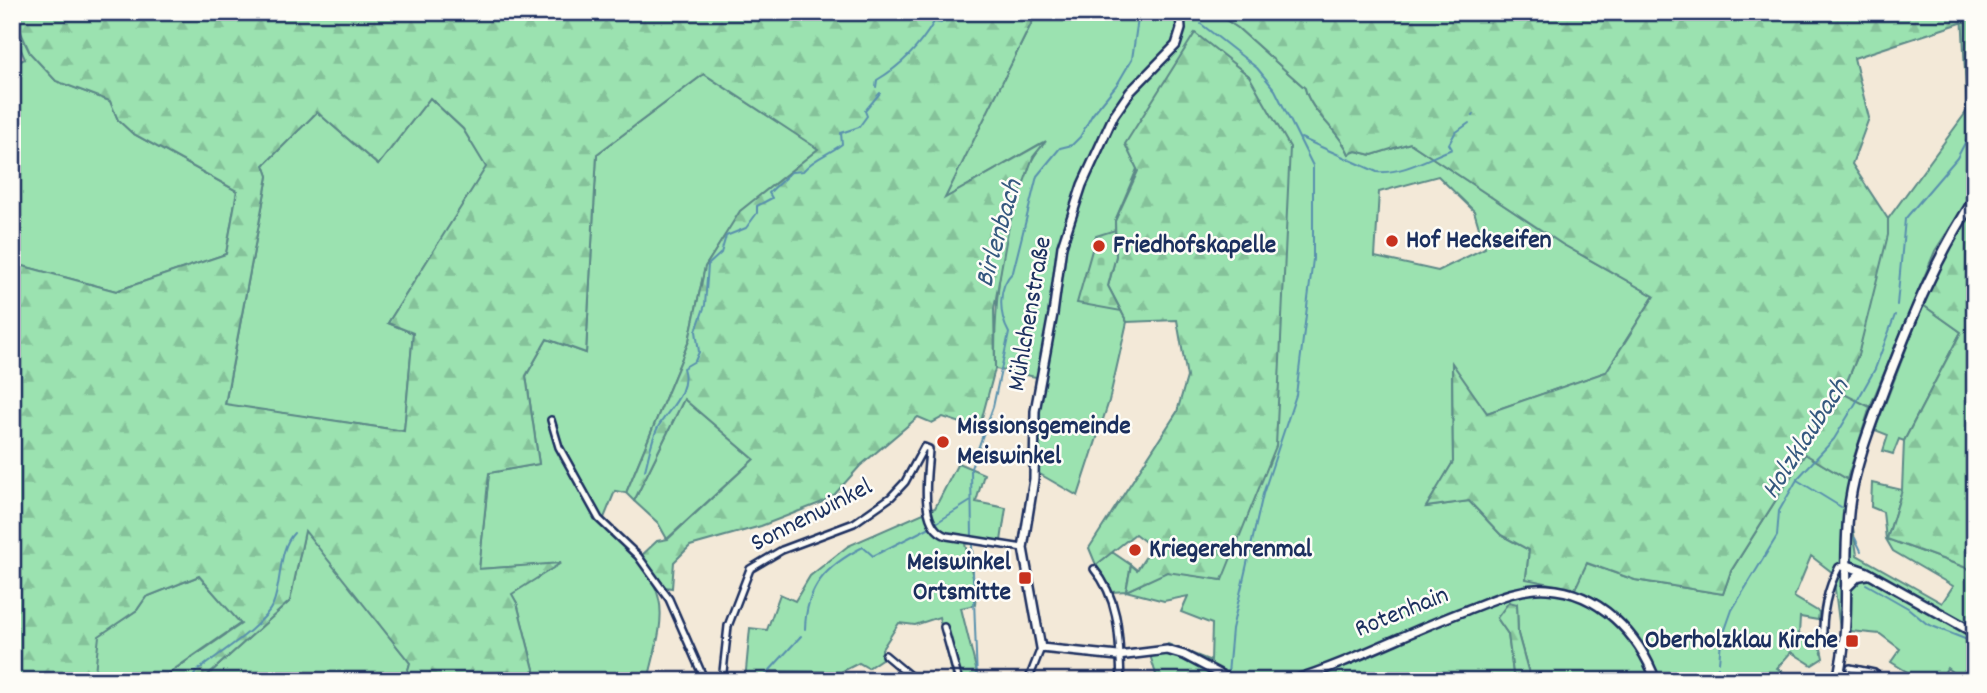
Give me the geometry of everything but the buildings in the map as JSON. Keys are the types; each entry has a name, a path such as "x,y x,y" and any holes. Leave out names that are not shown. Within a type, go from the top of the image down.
{"main road":[{"path":"1837,681 1844,647 1850,502 1858,461 1938,256 1975,198"},
{"path":"1846,565 1870,574 1975,633"},
{"path":"1846,588 1858,576 1870,574"}],"street":[{"name":"Mühlchenstraße","path":"1041,648 1023,548 1034,479 1035,411 1064,239 1082,186 1114,115 1130,92 1176,46 1181,15"},
{"path":"551,420 559,447 599,519 634,551 669,599 705,681"},
{"name":"Sonnenwinkel","path":"722,681 728,626 750,569 782,550 843,528 891,498 905,482 924,447 929,449 928,518 937,531 947,536 1023,548"},
{"path":"1823,640 1822,615 1836,573 1839,567 1846,565"},
{"path":"1094,569 1111,593 1116,607 1121,681"},
{"name":"Rotenhain","path":"1290,681 1494,600 1531,590 1566,593 1589,601 1615,616 1634,639 1656,681"},
{"path":"944,627 959,681"},
{"path":"1028,681 1041,648 1118,656 1157,650 1176,652 1233,681"},
{"path":"885,655 916,681"},
{"path":"1850,668 1874,673 1884,681"}],"green space":[{"path":"12,12 1037,12 945,198 1046,141 1033,157 1009,225 994,309 995,369 979,429 943,417 932,423 918,417 860,466 835,494 820,503 761,526 690,546 674,562 672,588 665,587 641,556 657,541 668,539 754,459 684,399 634,501 626,493 689,341 705,267 740,211 818,149 704,74 597,154 586,353 547,339 526,376 539,464 489,473 479,569 561,563 512,594 517,603 537,681 405,681 410,663 305,531 290,601 201,681 132,681 161,679 241,624 199,576 146,597 137,610 99,636 94,681 12,681 12,263 116,291 226,254 237,191 132,133 118,120 110,101 56,81 30,53","holes":["430,98 463,129 486,167 388,323 413,333 404,431 225,404 268,176 264,165 317,112 378,165"]},
{"path":"1037,12 1214,12 1238,28 1305,88 1313,105 1349,154 1356,151 1372,155 1410,143 1562,244 1654,296 1606,372 1487,413 1452,365 1453,462 1427,507 1469,501 1501,535 1529,550 1526,578 1586,563 1635,580 1723,594 1731,571 1805,454 1847,479 1858,478 1852,521 1857,555 1942,603 1953,586 1893,551 1886,539 1883,512 1871,507 1872,483 1902,490 1887,539 1975,571 1975,681 1963,681 1947,668 1940,681 1922,681 1891,662 1900,649 1880,634 1840,630 1833,573 1811,556 1794,597 1819,612 1818,620 1800,617 1799,635 1819,639 1823,658 1812,665 1791,652 1777,668 1798,681 1531,681 1518,634 1517,604 1497,618 1508,634 1514,681 1158,681 1150,655 1168,644 1211,661 1212,624 1181,612 1188,596 1164,601 1126,591 1167,571 1222,580 1249,76 1194,34 1115,221 1116,256 1108,286 1127,322 1109,401 1078,496 1031,469 1030,425 1036,377 995,369 996,312 1003,251 1018,193 1043,142 944,199","holes":["1438,176 1474,211 1485,248 1438,271 1375,257 1379,192"]},
{"path":"1214,12 1962,12 1964,22 1854,58 1869,118 1852,164 1888,219 1888,235 1858,355 1842,393 1870,407 1847,479 1805,454 1731,571 1723,594 1635,580 1587,563 1575,589 1526,579 1529,550 1501,535 1469,501 1426,507 1453,462 1452,363 1487,413 1606,372 1654,296 1562,244 1410,143 1372,155 1356,151 1349,154 1313,105 1305,88 1238,28"},
{"path":"1962,12 1975,12 1975,189 1935,251 1870,407 1842,394 1858,355 1888,219 1967,111"},
{"path":"12,17 30,53 56,81 110,101 118,120 132,133 237,191 226,254 116,291 12,263 12,65 25,59 12,30"},
{"path":"1195,33 1249,76 1290,147 1276,446 1222,580 1167,572 1126,591 1131,565 1137,570 1152,547 1135,534 1096,565 1089,548 1177,412 1187,377 1177,320 1127,322 1108,286 1116,256 1115,221 1138,171 1125,144"},
{"path":"704,74 819,149 741,211 705,267 689,341 626,493 615,491 604,518 605,523 645,567 659,599 661,619 648,681 537,681 517,603 511,594 559,564 479,569 489,473 539,464 526,376 547,339 586,353 597,154"},
{"path":"430,98 463,129 487,167 388,323 413,333 404,431 225,405 268,176 264,165 317,112 378,165"},
{"path":"1975,208 1975,571 1887,539 1902,490 1904,441 1961,332 1923,305 1952,244"},
{"path":"1115,230 1116,256 1108,286 1121,311 1077,303 1096,236"},
{"path":"1923,305 1961,332 1904,441 1899,439 1893,454 1883,451 1888,435 1875,430"},
{"path":"684,399 754,459 667,539 658,523 634,501"},
{"path":"958,463 984,474 976,502 1006,508 1001,541 965,544 976,590 975,605 961,608 979,681 954,681 939,617 915,625 899,623 882,649 883,658 868,668 859,663 841,672 770,671 762,681 745,681 750,628 767,630 780,594 795,601 810,576 848,546 935,508"},
{"path":"305,530 410,663 405,681 201,681 290,601"},
{"path":"1112,552 1131,565 1126,591 1112,592 1096,565"},
{"path":"199,576 241,623 160,679 94,681 98,636 137,610 146,597"},
{"path":"1509,602 1517,604 1518,634 1531,681 1514,681 1508,634 1497,618"}],"waterway":[{"path":"876,87 877,80 909,55 934,22 941,23 946,12"},
{"name":"Birlenbach","path":"972,537 971,468 993,407 1009,333 1003,318 1002,293 1013,272 1037,176 1060,148 1072,145 1080,137 1092,115 1118,83 1132,59 1139,12"},
{"path":"1201,24 1257,68 1275,90 1313,166 1313,259 1296,395 1263,494 1232,629 1228,674"},
{"path":"645,470 658,427 684,385 683,368 695,361 699,352 696,331 705,305 708,265 721,253 726,236 746,228 757,213 757,206 772,198 769,193 791,172 803,171 812,162 842,144 841,133 859,127 867,116 865,111 880,93"},
{"path":"1301,138 1377,172 1387,172 1406,168 1452,149 1449,144 1455,133 1469,123"},
{"name":"Holzklaubach","path":"1897,305 1905,219 1957,158 1975,124"},
{"name":"Holzklaubach","path":"1719,662 1721,641 1732,610 1777,536 1779,511 1798,478 1834,439 1857,401 1875,369 1895,315"},
{"path":"1797,480 1841,507"},
{"path":"936,523 971,501"},
{"path":"805,629 806,614 814,590 820,579 838,562 863,547 873,556 930,527"},
{"path":"191,681 196,672 250,631 268,613 276,596 285,548 294,533"},
{"path":"1855,538 1861,551"},
{"name":"Birlenbach","path":"972,545 977,681"},
{"path":"1866,584 1908,608 1927,624 1975,643"},
{"path":"760,681 801,636"},
{"name":"Holzklaubach","path":"1714,681 1718,667"}],"place":[{"name":"Hof Heckseifen","path":"1392,241"},
{"name":"Friedhofskapelle","path":"1099,246"},
{"name":"Missionsgemeinde Meiswinkel","path":"943,442"},
{"name":"Kriegerehrenmal","path":"1135,550"},
{"name":"Meiswinkel Ortsmitte","path":"1025,578"},
{"name":"Oberholzklau Kirche","path":"1852,641"}]}
